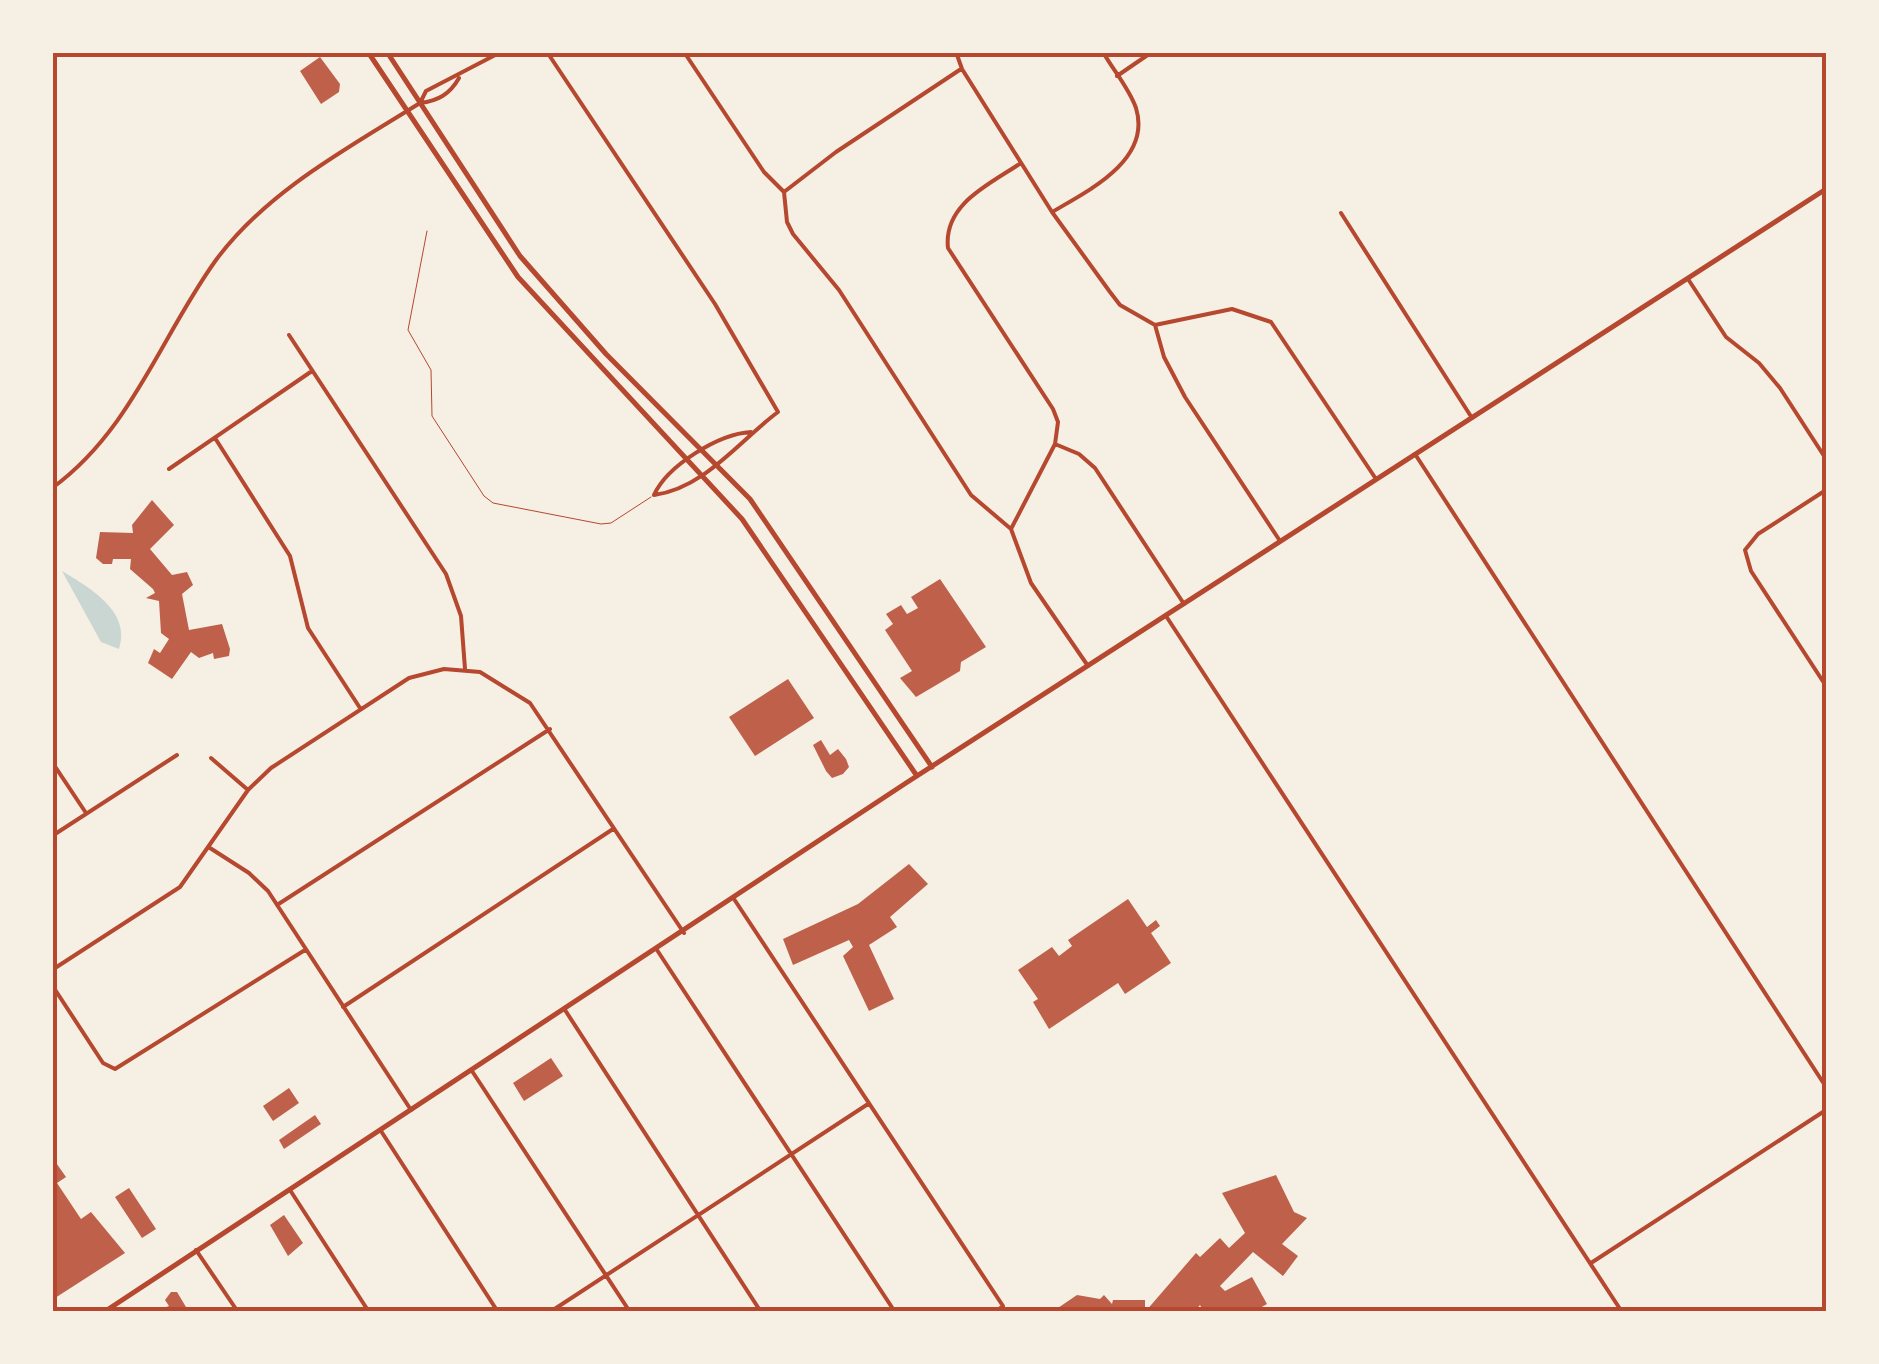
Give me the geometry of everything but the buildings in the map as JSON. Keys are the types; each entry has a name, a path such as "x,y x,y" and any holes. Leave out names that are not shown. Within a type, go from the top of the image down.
{"street":[{"path":"368,52 518,277 582,351 702,473 770,554 917,776"},
{"path":"387,52 520,256 606,354 718,463 760,514 932,766"},
{"path":"52,488 84,462 116,422 215,262 238,233 270,202 420,103 437,85 459,78 501,52"},
{"path":"547,52 769,392 778,412 750,432 739,450 670,493 654,495 660,480 705,450 736,433 750,432"},
{"path":"684,52 764,172 784,192 793,234 839,290 970,495 1011,529 1031,583 1088,666"},
{"path":"956,52 962,68 1052,212 1120,304 1155,325 1232,309 1271,322 1376,479"},
{"path":"1052,212 1110,175 1133,146 1136,108 1102,52"},
{"path":"1117,76 1152,52"},
{"path":"784,192 836,152 962,68"},
{"path":"420,103 434,102 453,89 459,78"},
{"path":"1011,529 1055,444 1058,422 948,248 949,228 959,208 1021,163"},
{"path":"106,1311 932,766 1826,190"},
{"path":"1341,213 1472,418"},
{"path":"1688,279 1726,337 1759,363 1780,388 1826,459"},
{"path":"1155,325 1164,357 1185,396 1280,540"},
{"path":"289,335 446,574 461,616 464,669"},
{"path":"168,468 312,371"},
{"path":"215,438 290,556 308,628 360,708"},
{"path":"1055,444 1079,454 1095,468 1184,604"},
{"path":"1414,454 1826,1086"},
{"path":"1826,490 1758,534 1745,550 1751,570 1826,686"},
{"path":"1166,616 1622,1312"},
{"path":"52,970 165,899 192,874 248,790 271,768 410,678 464,669 480,672 517,692 550,729 684,933"},
{"path":"277,905 550,729"},
{"path":"52,836 178,754"},
{"path":"210,758 248,790"},
{"path":"52,762 86,813"},
{"path":"343,1007 613,830"},
{"path":"210,848 249,872 277,905 411,1110"},
{"path":"734,899 1003,1306 995,1312"},
{"path":"52,985 103,1064 115,1069 306,950"},
{"path":"657,950 894,1312"},
{"path":"565,1010 761,1312"},
{"path":"472,1071 630,1312"},
{"path":"550,1312 868,1104"},
{"path":"1591,1263 1826,1110"},
{"path":"380,1130 498,1312"},
{"path":"289,1190 369,1312"},
{"path":"196,1250 238,1312"}],"lane":[{"path":"428,231 408,330 431,370 432,416 484,496 493,503 601,524 611,523 654,495"}],"shaded area":[{"path":"62,571 95,593 114,612 121,635 119,649 101,642"}]}
